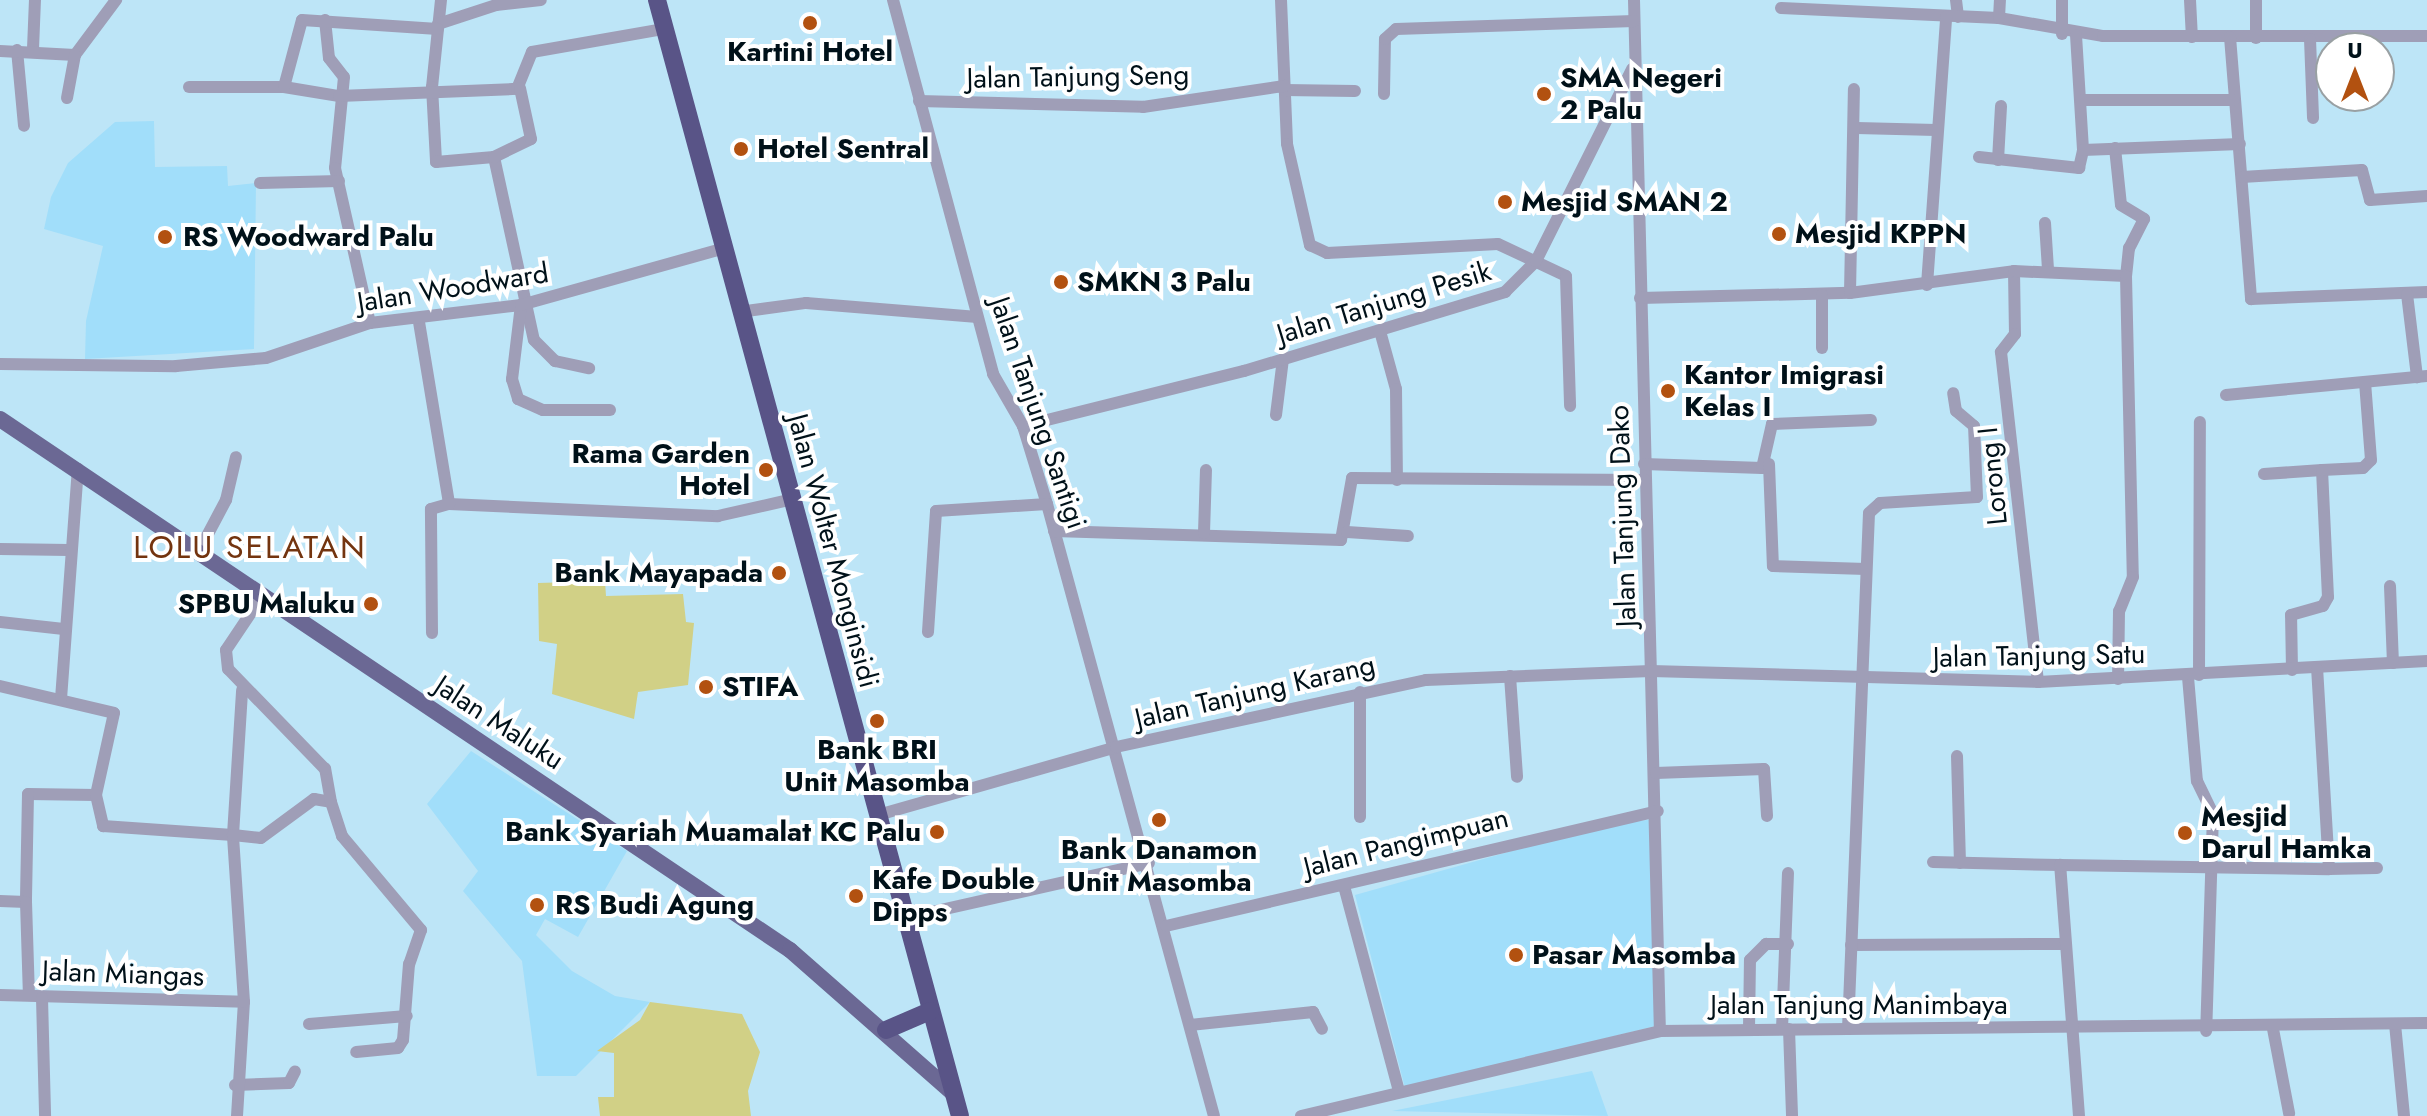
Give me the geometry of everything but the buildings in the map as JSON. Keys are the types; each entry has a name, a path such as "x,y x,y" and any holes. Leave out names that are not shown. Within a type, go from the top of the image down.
{"highway":[{"name":"Jalan Wolter Monginsidi","path":"657,0 789,500 960,1116"},
{"path":"886,1030 930,1011"}],"main road":[{"name":"Jalan Maluku","path":"0,419 696,884 886,1030 953,1093"}],"street":[{"path":"33,49 35,0"},
{"path":"67,98 76,54 116,0"},
{"path":"441,0 432,87 438,165 494,157 531,139 520,88 532,52 664,29"},
{"path":"284,87 299,21 438,26 496,5 541,0"},
{"name":"Jalan Tanjung Santigi","path":"893,0 993,374 1023,426 1116,747"},
{"path":"1281,0 1284,88 1299,203 1317,251 1474,242 1536,261 1570,282 1570,406"},
{"name":"Jalan Tanjung Dako","path":"1634,0 1644,464 1658,811 1660,1031"},
{"path":"1927,285 1936,130 1956,0"},
{"path":"1999,18 2000,0"},
{"path":"2062,0 2062,34"},
{"path":"2190,0 2192,37"},
{"path":"2256,0 2256,38"},
{"path":"1781,8 1999,18 2076,35 2310,39 2427,36"},
{"path":"325,20 329,58 344,73 339,96 339,181 370,323"},
{"path":"1384,94 1385,39 1396,29 1634,21"},
{"path":"1979,157 2079,168 2083,150 2076,35"},
{"path":"2230,37 2251,299 2427,292"},
{"path":"2310,39 2313,118"},
{"path":"0,51 33,49 76,54"},
{"path":"17,50 24,126"},
{"name":"Jalan Tanjung Pesik","path":"1023,426 1283,359 1493,299 1536,261 1634,66"},
{"path":"189,87 284,87 339,96 432,87 520,88"},
{"name":"Jalan Tanjung Seng","path":"919,101 1143,107 1284,88 1355,91"},
{"path":"1850,293 1857,128 1854,89"},
{"path":"2081,100 2234,100"},
{"path":"1998,160 2001,106"},
{"path":"1857,128 1936,130"},
{"path":"2083,150 2240,144"},
{"path":"2115,148 2121,205 2144,219 2129,248 2126,276 2133,577 2119,611 2118,679"},
{"path":"494,157 523,305 543,354 589,368"},
{"path":"2242,177 2366,172 2370,200 2427,196"},
{"path":"260,183 339,181"},
{"path":"2045,223 2048,270"},
{"name":"Jalan Woodward","path":"0,364 46,369 245,360 370,323 419,322 523,305 722,249"},
{"path":"1640,298 1850,293 2014,271 2048,270 2126,276"},
{"name":"Lorong I","path":"2014,271 2015,334 2001,352 2038,682"},
{"path":"2226,395 2422,376 2407,294"},
{"path":"1822,295 1822,348"},
{"path":"739,312 806,303 977,317"},
{"path":"523,305 512,379 518,399 543,410 610,410"},
{"path":"419,322 449,504"},
{"path":"1380,331 1396,389 1397,480"},
{"path":"1276,415 1283,359"},
{"path":"2264,474 2370,463 2365,382"},
{"path":"1848,1029 1866,569 1875,505 1977,497 1974,426 1956,411 1953,393"},
{"path":"1866,569 1773,566 1769,464 1772,424 1871,420"},
{"path":"2200,422 2194,676 2197,781 2213,814 2206,1031"},
{"path":"199,551 226,500 236,457"},
{"path":"1644,464 1769,464"},
{"path":"61,699 69,550 78,469"},
{"path":"1204,533 1206,470"},
{"path":"2292,670 2291,615 2323,606 2328,597 2322,470"},
{"path":"1054,531 1204,533 1341,540 1347,532 1347,481 1645,480"},
{"path":"432,633 431,509 449,504 718,516 789,500"},
{"path":"928,632 936,511 1047,504"},
{"path":"1347,532 1408,536"},
{"path":"0,549 69,550"},
{"path":"2390,586 2393,663"},
{"path":"263,595 226,650 242,690 329,777 331,802 342,836 421,930 409,964 407,1016 398,1048 356,1052"},
{"path":"0,622 64,629"},
{"name":"Jalan Tanjung Satu","path":"1651,671 1864,680 2038,682 2194,676 2427,661"},
{"path":"2317,669 2329,869"},
{"name":"Jalan Tanjung Karang","path":"878,815 1116,747 1360,692 1510,676 1651,671"},
{"path":"1510,676 1517,777"},
{"path":"0,686 114,713 96,795 103,826 261,838 314,799 329,777"},
{"path":"237,1116 235,1085 244,1002 233,835 242,690"},
{"path":"1360,692 1360,817"},
{"path":"1116,747 1214,1116"},
{"path":"1957,756 1960,863"},
{"path":"1656,773 1764,769 1767,816"},
{"path":"45,1116 26,902 28,794 96,795"},
{"path":"314,799 331,802"},
{"name":"Jalan Pangimpuan","path":"1166,926 1658,811"},
{"path":"1933,862 2212,871 2377,868"},
{"path":"905,918 1149,863"},
{"path":"2060,865 2067,1029 2079,1116"},
{"path":"1788,873 1786,1029 1792,1116"},
{"path":"1344,886 1399,1091"},
{"path":"0,901 26,902"},
{"path":"1749,1029 1750,960 1766,944 1788,944"},
{"path":"1851,945 2062,944"},
{"name":"Jalan Miangas","path":"0,995 125,993 244,1002"},
{"path":"1190,1025 1313,1012 1322,1029"},
{"path":"309,1024 407,1016"},
{"name":"Jalan Tanjung Manimbaya","path":"1301,1116 1660,1031 2206,1031 2427,1023"},
{"path":"2395,1024 2404,1116"},
{"path":"2273,1029 2289,1113"},
{"path":"235,1085 289,1083 295,1071"}],"shaded area":[{"name":"RS Woodward Palu","path":"154,121 155,167 227,166 228,186 256,183 254,349 85,359 86,321 103,246 44,229 51,197 68,163 115,122"},
{"path":"605,581 606,596 683,594 686,622 694,623 688,685 638,692 634,719 552,694 557,644 539,641 538,583"},
{"name":"RS Budi Agung","path":"471,751 627,851 578,937 545,919 536,935 572,971 615,996 650,1002 576,1076 537,1076 522,961 463,891 478,871 427,804"},
{"name":"Pasar Masomba","path":"1654,819 1655,1026 1405,1088 1355,895 1597,827"},
{"path":"650,1002 742,1014 760,1052 748,1091 751,1116 600,1116 598,1097 614,1097 614,1053 597,1051 640,1020"},
{"path":"1592,1071 1608,1116 1392,1111"}],"place":[{"name":"Kartini Hotel","path":"810,23"},
{"name":"SMA Negeri 2 Palu","path":"1544,94"},
{"name":"Hotel Sentral","path":"741,149"},
{"name":"Mesjid SMAN 2","path":"1505,202"},
{"name":"Mesjid KPPN","path":"1779,234"},
{"name":"RS Woodward Palu","path":"165,237"},
{"name":"SMKN 3 Palu","path":"1061,282"},
{"name":"Kantor Imigrasi Kelas I","path":"1668,391"},
{"name":"Rama Garden Hotel","path":"766,470"},
{"name":"Bank Mayapada","path":"779,573"},
{"name":"SPBU Maluku","path":"371,604"},
{"name":"STIFA","path":"706,687"},
{"name":"Bank BRI Unit Masomba","path":"877,721"},
{"name":"Bank Danamon Unit Masomba","path":"1159,820"},
{"name":"Bank Syariah Muamalat KC Palu","path":"937,832"},
{"name":"Mesjid Darul Hamka","path":"2185,833"},
{"name":"Kafe Double Dipps","path":"856,896"},
{"name":"RS Budi Agung","path":"537,905"},
{"name":"Pasar Masomba","path":"1516,955"}],"district":[{"name":"LOLU SELATAN","path":"250,547"}]}
